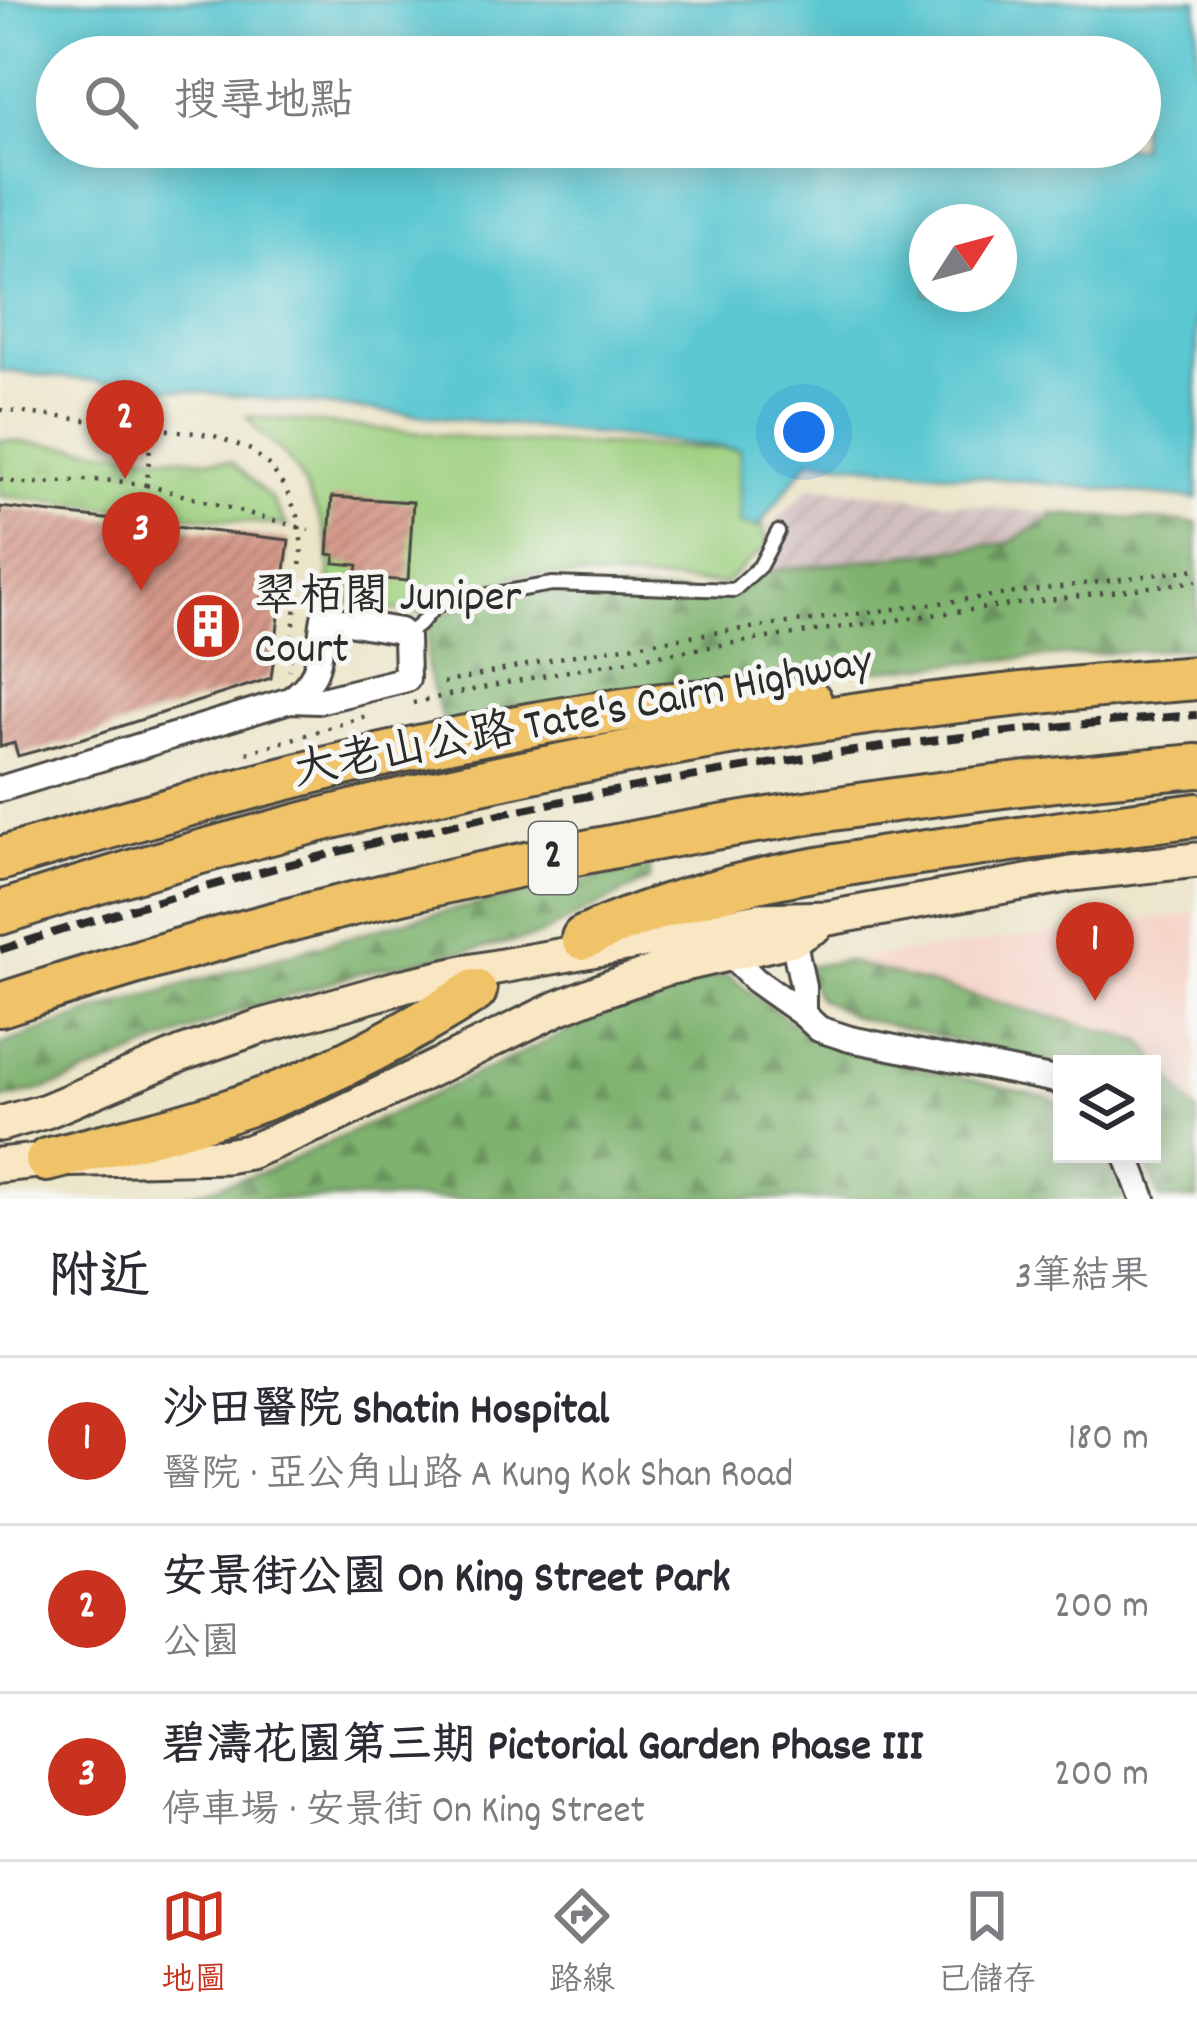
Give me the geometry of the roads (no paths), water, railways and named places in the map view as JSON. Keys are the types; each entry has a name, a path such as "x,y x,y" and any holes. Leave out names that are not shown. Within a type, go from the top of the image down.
{"highway":[{"name":"大老山公路 Tate's Cairn Highway","path":"0,913 215,848 447,790 701,739 1023,693 1197,678"},
{"path":"0,859 305,772 458,737 594,714 719,701 801,700 900,709"},
{"name":"2","path":"0,1005 322,910 626,842 876,801 1197,766"},
{"path":"583,938 688,899 771,876 1197,815"},
{"path":"47,1160 270,1096 475,991"}],"main road":[{"path":"0,1124 46,1111 184,1053 404,986 760,920 829,918 1071,874 1197,860"},
{"path":"0,1165 249,1152 333,1117 558,1008 663,969 793,939 829,918"},
{"path":"760,920 781,927 793,939"}],"street":[{"path":"0,789 289,689 311,683 324,618 404,634 409,650 407,679 318,701 289,689"},
{"path":"793,939 803,1014"},
{"path":"729,954 754,980 819,1029 1053,1079"},
{"path":"1130,1163 1144,1199"}],"lane":[{"path":"404,634 421,627 442,603 552,584 734,590 760,566 778,532"}],"water":[{"path":"0,0 1197,0 1197,499 810,459 758,527 740,524 740,449 0,371"}],"railway":[{"path":"0,950 292,864 591,795 893,746 1197,715"}],"place":[{"name":"安景街公園 On King Street Park","path":"125,479"},
{"name":"碧濤花園第三期 Pictorial Garden Phase III","path":"141,591"},
{"name":"翠栢閣 Juniper Court","path":"208,626"},
{"name":"沙田醫院 Shatin Hospital","path":"1095,1001"}]}
